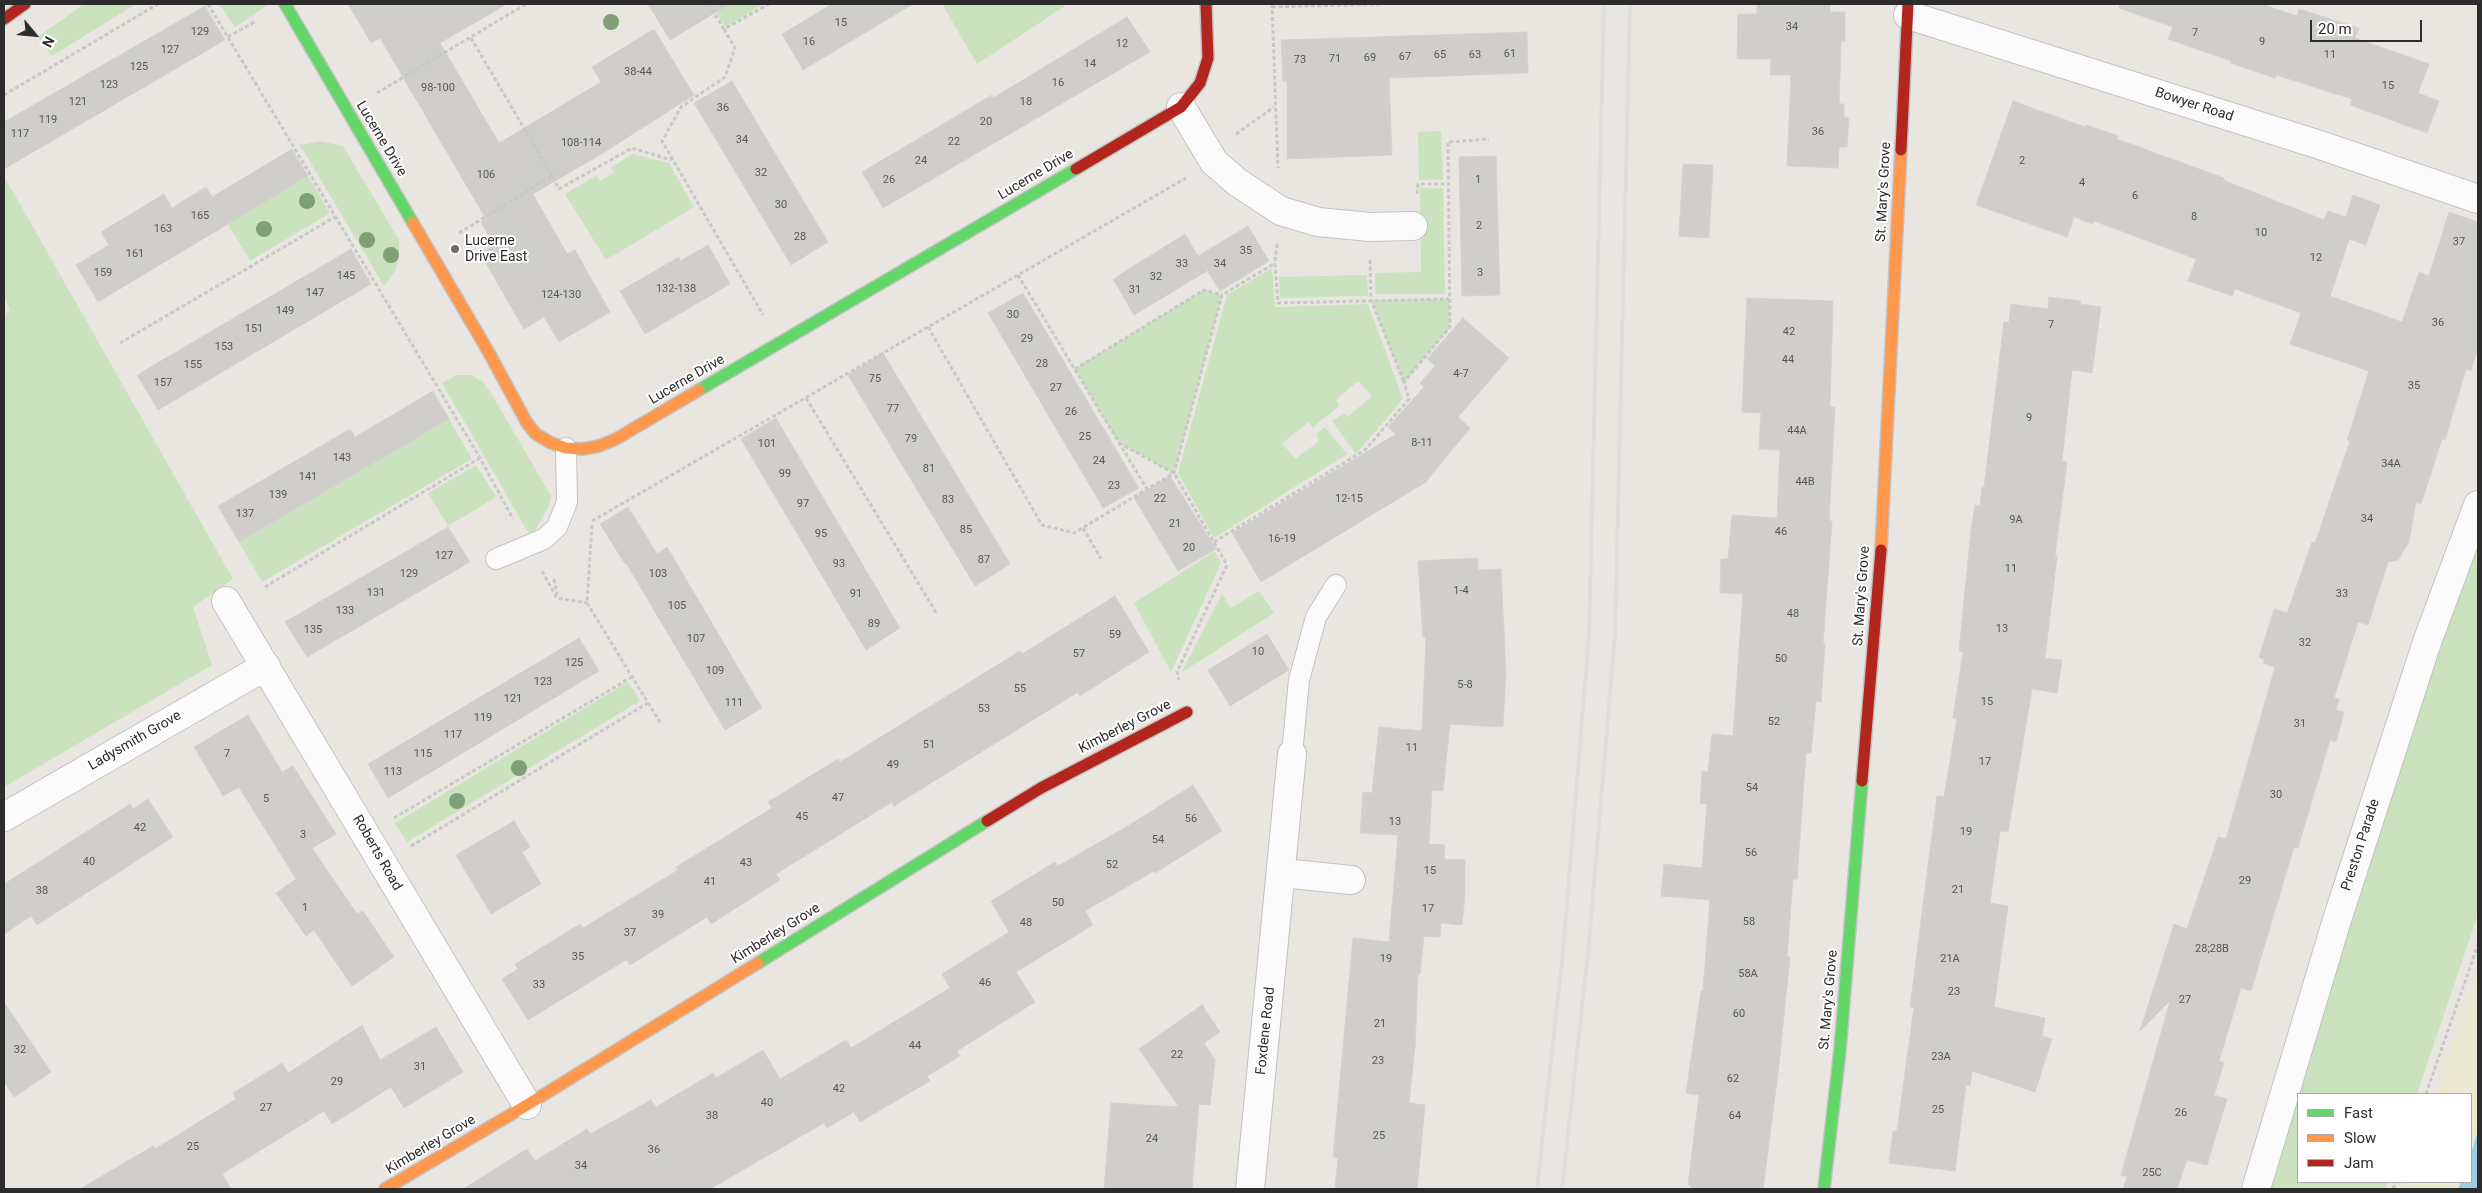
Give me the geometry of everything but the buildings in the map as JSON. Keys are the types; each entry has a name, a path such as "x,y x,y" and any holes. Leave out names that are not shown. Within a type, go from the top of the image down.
{"street":[{"path":"4,19 25,4"},
{"name":"Lucerne Drive","path":"285,4 488,351 527,423 536,434 551,443 566,448 582,449 599,446 616,439 1181,107 1200,83 1208,58 1206,4"},
{"name":"Bowyer Road","path":"1908,10 2320,145 2478,199"},
{"name":"St. Mary's Grove","path":"1824,1189 1840,1050 1880,563 1908,10"},
{"path":"1181,107 1214,162 1237,182 1281,211 1318,222 1370,227 1413,226"},
{"name":"Preston Parade","path":"2256,1189 2336,923 2424,651 2478,505"},
{"name":"Roberts Road","path":"226,601 527,1105"},
{"name":"Ladysmith Grove","path":"4,817 266,666"},
{"name":"Kimberley Grove","path":"384,1189 527,1105 1041,788 1188,712"},
{"name":"Foxdene Road","path":"1250,1189 1292,754"},
{"path":"1282,873 1352,880"}],"lane":[{"path":"496,559 544,539 556,527 567,502 566,448"},
{"name":"Foxdene Road","path":"1292,754 1299,680 1316,616 1336,585"}],"path":[{"path":"4,95 158,4"},
{"path":"208,4 480,458 558,598 587,603"},
{"path":"347,111 526,4"},
{"path":"708,4 735,48 725,77 680,107 662,141 780,344"},
{"path":"724,29 769,4"},
{"path":"1272,7 1381,4"},
{"path":"471,38 559,189 632,148 672,160"},
{"path":"584,526 1214,162 1227,140 1274,108"},
{"path":"1404,382 1450,327 1448,142 1489,138"},
{"path":"430,251 552,176"},
{"path":"120,343 335,217"},
{"path":"1214,542 1365,450 1409,399 1371,300 1370,227"},
{"path":"928,327 1042,524 1074,533 1174,473 1222,295 1275,263"},
{"path":"1018,275 1147,489"},
{"path":"1075,369 1204,290 1222,295"},
{"path":"806,398 937,614"},
{"path":"1120,443 1174,473 1227,565 1177,672 1188,712"},
{"path":"265,587 480,458"},
{"path":"592,521 587,603 660,724"},
{"path":"1082,528 1101,559"},
{"path":"554,579 558,598"},
{"path":"366,834 632,677"},
{"path":"383,862 648,702"},
{"path":"2426,1093 2478,944"}],"green space":[{"path":"84,4 136,4 52,56 38,37"},
{"path":"219,4 269,4 235,27"},
{"path":"711,4 764,4 725,27"},
{"path":"942,4 1068,4 977,64"},
{"path":"1441,131 1443,180 1419,180 1418,132"},
{"path":"320,141 343,146 399,240 399,258 395,271 384,286 300,145"},
{"path":"632,154 669,163 694,207 606,260 565,194 597,175 600,181 614,172 611,168"},
{"path":"4,176 233,579 193,607 212,665 4,787 4,315 10,310 4,297"},
{"path":"308,176 330,213 250,261 228,224"},
{"path":"1420,188 1443,188 1445,294 1375,294 1375,273 1421,272"},
{"path":"1272,268 1275,307 1368,304 1403,399 1356,454 1332,421 1344,413 1347,417 1372,396 1358,381 1336,400 1339,406 1312,428 1309,422 1282,443 1295,459 1319,441 1316,434 1325,427 1347,454 1214,538 1178,473 1227,295"},
{"path":"1367,275 1368,296 1280,298 1279,277"},
{"path":"1204,290 1222,295 1174,473 1119,443 1075,369"},
{"path":"1449,299 1450,327 1404,382 1371,300"},
{"path":"457,375 471,375 482,381 491,393 551,496 548,507 534,533 529,534 442,383"},
{"path":"449,419 472,459 262,582 239,542"},
{"path":"476,465 496,497 448,526 428,493"},
{"path":"2478,535 2478,914 2417,1093 2297,1093 2297,1183 2387,1183 2385,1189 2266,1189 2390,786"},
{"path":"1215,551 1221,563 1171,672 1134,603"},
{"path":"1259,591 1274,613 1181,673 1222,594 1231,608"},
{"path":"628,682 640,701 407,842 395,823"}],"sand":[{"path":"2478,970 2478,1189 2403,1189 2406,1183 2472,1183 2472,1093 2436,1093"}],"water":[{"path":"2478,1131 2478,1189 2458,1189 2461,1183 2472,1183 2472,1150"}],"railway":[{"path":"1537,1189 1563,951 1589,635 1604,4"},
{"path":"1562,1189 1588,953 1615,636 1630,4"}],"traffic: fast":[{"path":"285,4 413,223"},
{"path":"699,390 1076,169"},
{"path":"1824,1189 1840,1050 1862,781"},
{"path":"758,963 987,821"}],"traffic: slow":[{"path":"1881,550 1901,150"},
{"path":"413,223 488,351 527,423 536,434 551,443 566,448 582,449 599,446 616,439 699,390"},
{"path":"385,1189 527,1105 758,963"}],"traffic: jam":[{"path":"4,19 25,4"},
{"path":"1076,169 1181,107 1200,83 1208,58 1206,4"},
{"path":"1901,150 1908,4"},
{"path":"1862,781 1881,550"},
{"path":"987,821 1041,788 1187,712"}],"place":[{"name":"Lucerne Drive East","path":"455,249"}]}
